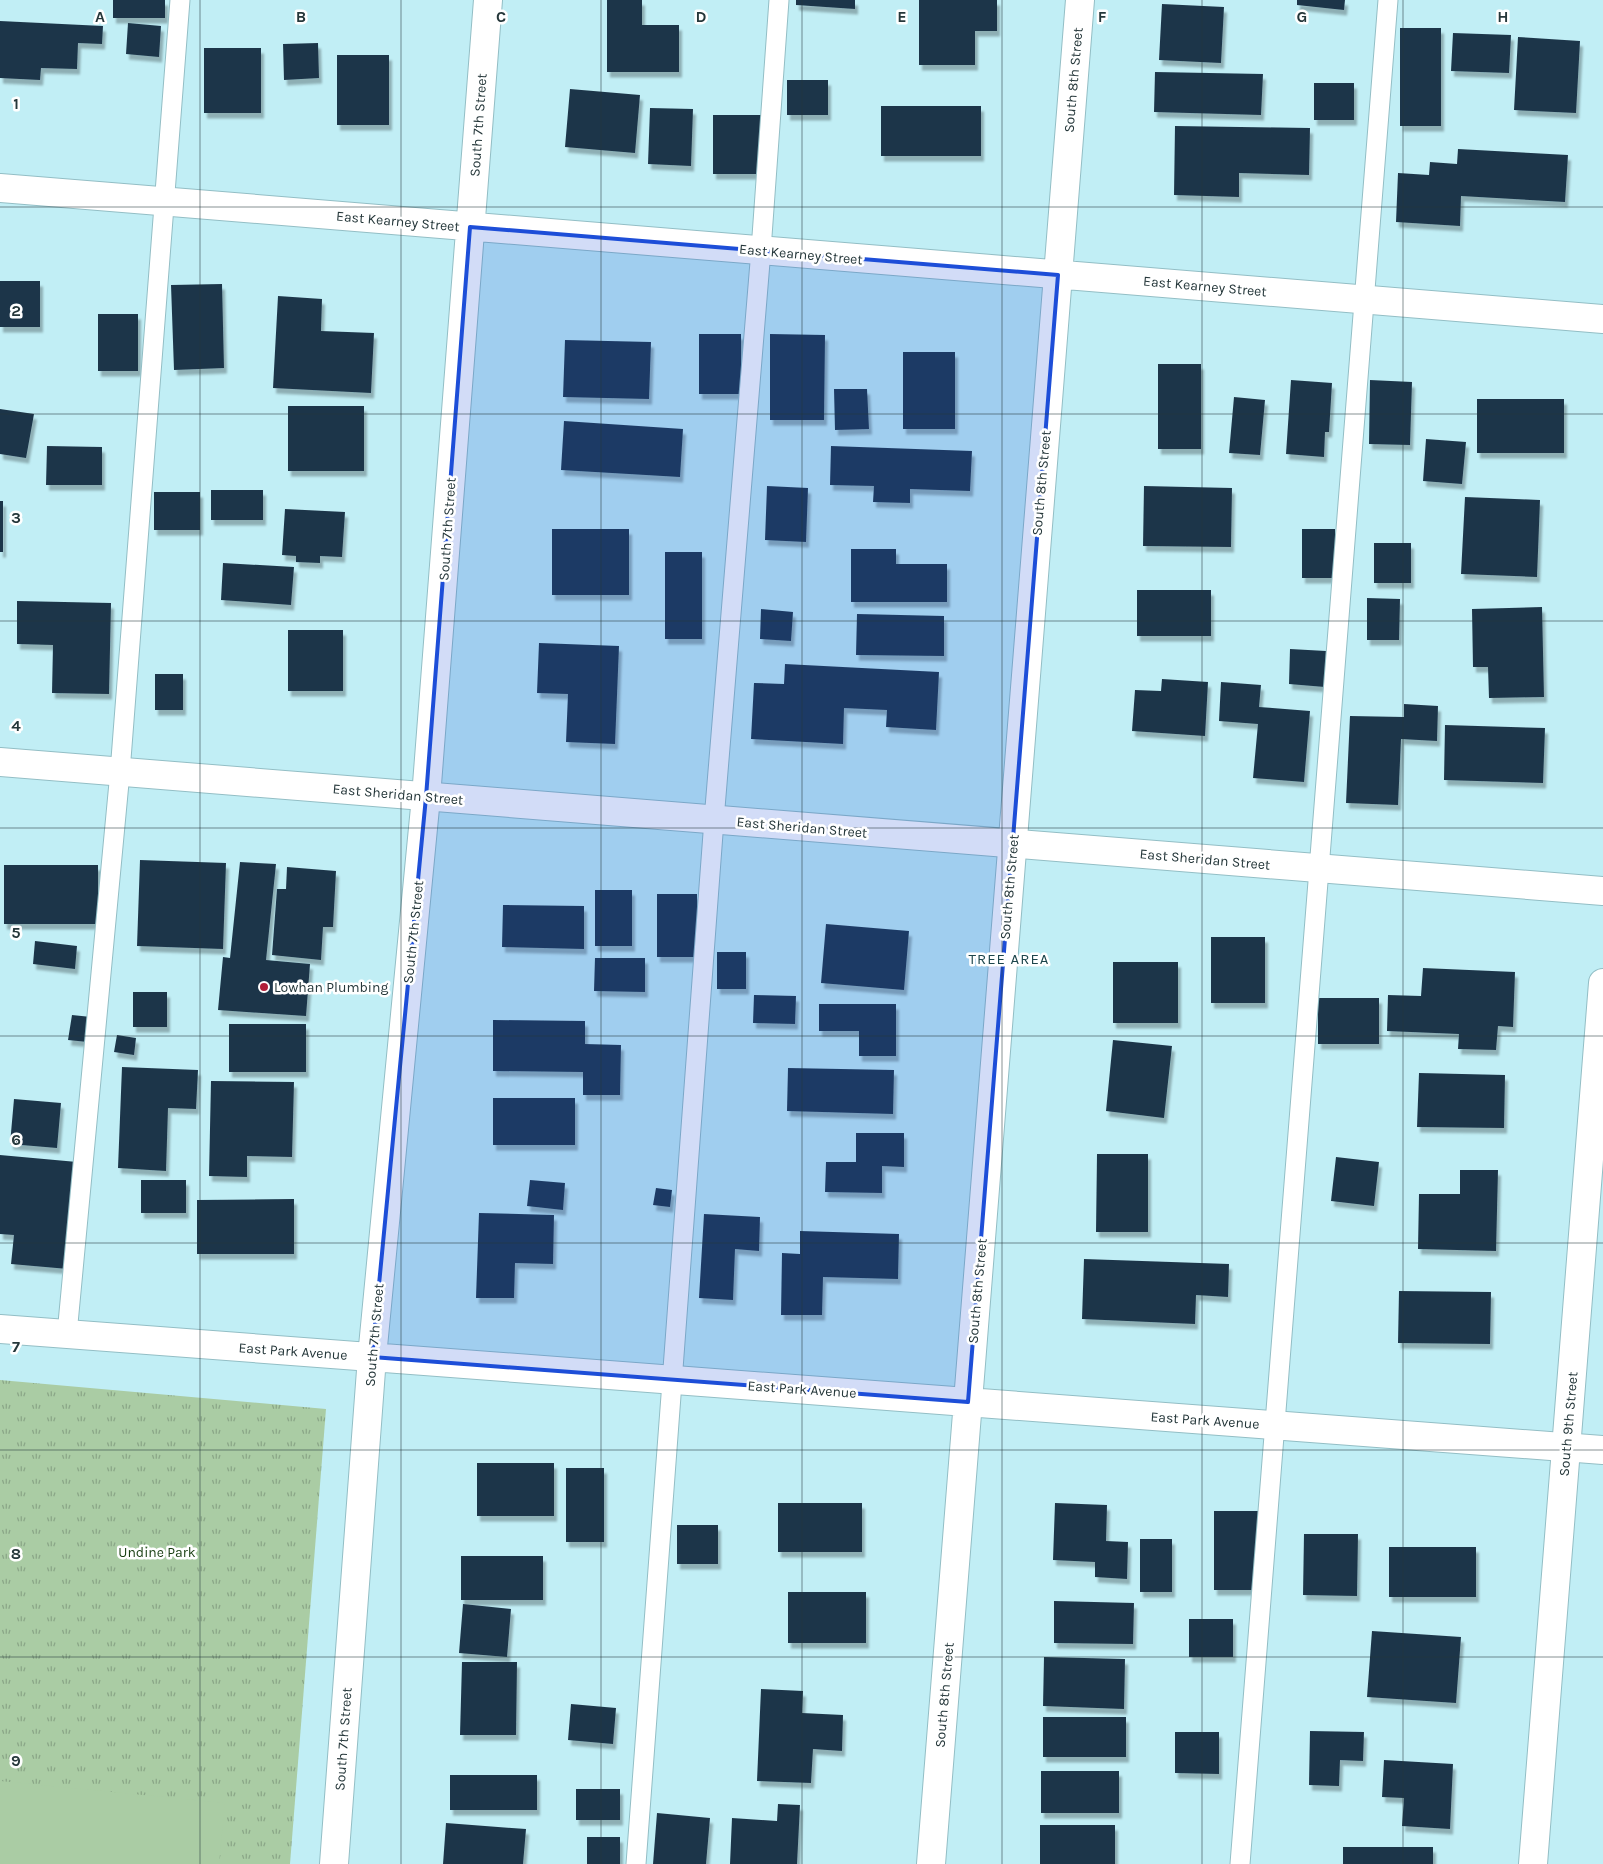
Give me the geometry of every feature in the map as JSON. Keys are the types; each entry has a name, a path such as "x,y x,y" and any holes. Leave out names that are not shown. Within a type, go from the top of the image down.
{"street":[{"name":"South 7th Street","path":"334,1864 372,1357 426,797 488,0"},
{"name":"South 8th Street","path":"931,1864 1080,0"},
{"name":"East Kearney Street","path":"0,188 1603,319"},
{"name":"East Sheridan Street","path":"0,762 1603,891"},
{"name":"South 9th Street","path":"1533,1864 1603,983"},
{"name":"East Park Avenue","path":"0,1329 1603,1450"}],"lane":[{"path":"67,1334 120,772 180,0"},
{"path":"636,1864 671,1380 779,0"},
{"path":"1240,1864 1388,0"}],"highlighted area":[{"path":"470,227 1058,275 968,1402 372,1357 426,797"}],"green space":[{"name":"Undine Park","path":"0,1380 326,1409 290,1864 0,1864"},
{"path":"0,1781 225,1803 219,1864 0,1864"}],"building":[{"path":"113,0 165,0 165,18 113,18"},
{"path":"607,0 642,0 642,25 679,25 679,72 607,72"},
{"path":"796,0 855,0 855,9 796,5"},
{"path":"919,0 997,0 997,31 975,31 975,65 919,65"},
{"path":"1297,0 1345,0 1344,10 1297,5"},
{"path":"1162,4 1224,7 1221,63 1159,60"},
{"path":"0,21 103,26 102,44 78,43 77,69 41,68 40,80 0,78"},
{"path":"128,23 161,26 159,57 126,54"},
{"path":"1400,28 1441,28 1441,126 1400,126"},
{"path":"1453,33 1511,35 1509,73 1451,71"},
{"path":"1518,37 1580,41 1576,113 1514,110"},
{"path":"318,43 319,78 284,80 283,44"},
{"path":"204,48 261,48 261,113 204,113"},
{"path":"337,55 389,55 389,125 337,125"},
{"path":"1155,72 1263,74 1261,115 1154,112"},
{"path":"787,80 828,80 828,115 787,115"},
{"path":"1314,83 1354,83 1354,120 1314,120"},
{"path":"570,89 640,95 635,153 565,147"},
{"path":"881,106 981,106 981,156 881,156"},
{"path":"650,108 693,109 691,166 648,164"},
{"path":"713,115 761,115 761,174 713,174"},
{"path":"1175,126 1310,128 1309,175 1239,173 1239,197 1174,195"},
{"path":"1458,149 1568,155 1565,202 1461,196 1460,226 1396,222 1398,173 1429,175 1430,162 1457,164"},
{"path":"0,281 40,281 40,327 0,327"},
{"path":"222,284 224,368 174,370 171,285"},
{"path":"278,296 322,299 321,331 374,333 371,393 273,388"},
{"path":"98,314 138,314 138,371 98,371"},
{"path":"699,334 741,334 741,394 699,394"},
{"path":"770,334 825,335 824,420 770,420"},
{"path":"565,340 651,342 649,399 563,397"},
{"path":"903,352 955,352 955,429 903,429"},
{"path":"1158,364 1201,364 1201,449 1158,449"},
{"path":"1291,380 1332,383 1329,432 1325,432 1324,457 1286,454"},
{"path":"1370,380 1412,382 1410,445 1369,444"},
{"path":"834,389 867,389 869,429 835,430"},
{"path":"1234,397 1265,400 1260,455 1229,453"},
{"path":"1477,399 1564,399 1564,453 1477,453"},
{"path":"288,406 364,406 364,471 288,471"},
{"path":"0,409 34,414 26,458 0,454"},
{"path":"564,421 683,429 680,477 561,470"},
{"path":"1426,439 1466,442 1462,484 1423,481"},
{"path":"47,446 102,447 102,485 46,485"},
{"path":"831,446 972,451 970,491 910,489 910,503 873,502 874,486 830,485"},
{"path":"767,486 808,488 806,542 765,540"},
{"path":"1144,486 1232,488 1231,547 1143,546"},
{"path":"211,490 263,490 263,520 211,520"},
{"path":"154,492 200,492 200,530 154,530"},
{"path":"1465,497 1540,500 1537,577 1461,574"},
{"path":"0,501 3,501 3,552 0,552"},
{"path":"285,509 345,512 342,557 320,556 320,563 296,562 296,556 282,555"},
{"path":"552,529 629,529 629,595 552,595"},
{"path":"1302,529 1335,529 1335,578 1302,578"},
{"path":"1374,543 1411,543 1411,583 1374,583"},
{"path":"851,549 896,549 896,564 947,564 947,602 851,602"},
{"path":"665,552 702,552 702,639 665,639"},
{"path":"223,563 294,567 291,605 221,600"},
{"path":"1137,590 1211,590 1211,636 1137,636"},
{"path":"1367,598 1400,599 1399,640 1367,640"},
{"path":"17,601 111,603 109,694 52,693 53,645 17,644"},
{"path":"1542,607 1544,697 1489,698 1488,667 1473,667 1472,609"},
{"path":"761,609 793,612 791,641 760,639"},
{"path":"857,614 944,616 944,656 856,655"},
{"path":"288,630 343,630 343,691 288,691"},
{"path":"539,643 619,646 615,744 566,742 568,694 537,693"},
{"path":"1290,649 1326,651 1325,687 1289,684"},
{"path":"785,664 939,672 936,730 886,727 887,710 844,708 843,744 751,739 754,683 784,684"},
{"path":"155,674 183,674 183,710 155,710"},
{"path":"1162,679 1208,682 1205,736 1132,731 1135,690 1161,691"},
{"path":"1221,682 1261,685 1259,707 1310,711 1304,782 1253,778 1258,724 1219,721"},
{"path":"1404,704 1438,706 1437,741 1401,739 1398,805 1346,803 1350,716 1404,717"},
{"path":"1445,725 1545,728 1543,783 1444,780"},
{"path":"140,860 226,863 223,949 137,946"},
{"path":"240,862 276,864 266,960 310,964 306,1016 218,1010 223,957 230,958"},
{"path":"4,865 98,865 98,924 4,924"},
{"path":"287,867 336,871 333,927 323,927 321,960 272,955 277,889 286,889"},
{"path":"595,890 632,890 632,946 595,946"},
{"path":"657,894 697,894 697,957 657,957"},
{"path":"503,905 584,906 584,949 502,947"},
{"path":"826,924 909,931 904,990 821,983"},
{"path":"1211,937 1265,937 1265,1003 1211,1003"},
{"path":"35,941 77,946 75,969 33,964"},
{"path":"717,952 746,952 746,989 717,989"},
{"path":"595,958 645,958 645,992 594,991"},
{"path":"1113,962 1178,962 1178,1023 1113,1023"},
{"path":"1423,968 1515,972 1513,1027 1498,1026 1496,1050 1458,1049 1459,1034 1387,1031 1388,995 1421,996"},
{"path":"133,992 167,992 167,1027 133,1027"},
{"path":"754,995 796,996 795,1024 753,1023"},
{"path":"1318,998 1379,998 1379,1044 1318,1044"},
{"path":"819,1004 896,1004 896,1056 859,1056 859,1031 819,1031"},
{"path":"72,1015 91,1017 88,1042 68,1040"},
{"path":"493,1020 585,1021 585,1044 621,1045 620,1095 583,1095 583,1072 493,1071"},
{"path":"229,1024 306,1024 306,1072 229,1072"},
{"path":"117,1035 136,1038 134,1055 114,1052"},
{"path":"1113,1040 1172,1046 1164,1118 1106,1111"},
{"path":"122,1067 198,1070 196,1109 168,1108 166,1171 118,1168"},
{"path":"788,1068 894,1070 893,1114 787,1111"},
{"path":"1419,1073 1505,1075 1504,1128 1417,1127"},
{"path":"211,1081 294,1082 292,1157 247,1156 247,1177 209,1176"},
{"path":"493,1098 575,1098 575,1145 493,1145"},
{"path":"14,1099 61,1103 57,1148 10,1144"},
{"path":"856,1133 904,1133 904,1167 882,1166 882,1193 825,1192 826,1162 856,1162"},
{"path":"1097,1154 1148,1154 1148,1232 1096,1232"},
{"path":"0,1155 77,1162 68,1269 11,1264 14,1235 0,1234"},
{"path":"1336,1157 1379,1162 1374,1206 1331,1201"},
{"path":"1460,1170 1498,1170 1496,1251 1418,1249 1419,1194 1460,1194"},
{"path":"141,1180 186,1180 186,1213 141,1213"},
{"path":"530,1180 565,1183 563,1210 527,1206"},
{"path":"656,1188 672,1190 670,1207 653,1205"},
{"path":"294,1199 294,1254 197,1254 197,1200"},
{"path":"479,1213 554,1215 553,1264 515,1263 514,1298 476,1298"},
{"path":"704,1214 760,1217 759,1251 735,1249 733,1300 699,1298"},
{"path":"800,1231 899,1234 898,1279 823,1277 822,1315 781,1315 782,1253 800,1254"},
{"path":"1084,1259 1229,1264 1228,1297 1196,1295 1195,1324 1082,1319"},
{"path":"1399,1291 1491,1292 1490,1344 1398,1343"},
{"path":"477,1463 554,1463 554,1516 477,1516"},
{"path":"566,1468 604,1468 604,1542 566,1542"},
{"path":"778,1503 862,1503 862,1552 778,1552"},
{"path":"1055,1503 1107,1505 1106,1541 1128,1542 1127,1579 1095,1577 1095,1562 1053,1560"},
{"path":"1214,1511 1258,1511 1258,1590 1214,1590"},
{"path":"677,1525 718,1525 718,1564 677,1564"},
{"path":"1304,1534 1358,1534 1357,1596 1303,1595"},
{"path":"1140,1539 1172,1539 1172,1592 1140,1592"},
{"path":"1389,1547 1476,1547 1476,1597 1389,1597"},
{"path":"461,1556 543,1556 543,1600 461,1600"},
{"path":"788,1592 866,1592 866,1643 788,1643"},
{"path":"1054,1601 1134,1603 1133,1644 1054,1643"},
{"path":"463,1604 511,1609 507,1657 459,1653"},
{"path":"1189,1619 1233,1619 1233,1657 1189,1657"},
{"path":"1372,1631 1461,1637 1456,1703 1367,1697"},
{"path":"1044,1657 1125,1659 1124,1709 1043,1706"},
{"path":"462,1662 517,1662 516,1735 460,1735"},
{"path":"761,1689 803,1691 802,1713 843,1715 842,1751 813,1749 811,1783 757,1781"},
{"path":"571,1704 616,1708 613,1744 568,1740"},
{"path":"1043,1717 1126,1717 1126,1757 1043,1757"},
{"path":"1310,1731 1364,1732 1363,1761 1340,1760 1339,1786 1309,1785"},
{"path":"1175,1732 1219,1732 1219,1774 1175,1773"},
{"path":"1384,1760 1453,1764 1450,1829 1402,1826 1404,1798 1382,1797"},
{"path":"1041,1771 1119,1771 1119,1813 1041,1813"},
{"path":"450,1775 537,1775 537,1810 450,1810"},
{"path":"576,1789 620,1789 620,1820 576,1820"},
{"path":"778,1804 800,1805 797,1864 730,1864 732,1818 777,1821"},
{"path":"657,1813 710,1818 706,1864 653,1864"},
{"path":"446,1823 526,1829 523,1864 443,1864"},
{"path":"1040,1825 1115,1825 1115,1864 1040,1864"},
{"path":"587,1837 620,1837 620,1864 587,1864"},
{"path":"1343,1847 1433,1847 1433,1864 1343,1864"}],"place":[{"name":"Lowhan Plumbing","path":"264,987"}],"district":[{"name":"TREE AREA","path":"1009,959"}]}
